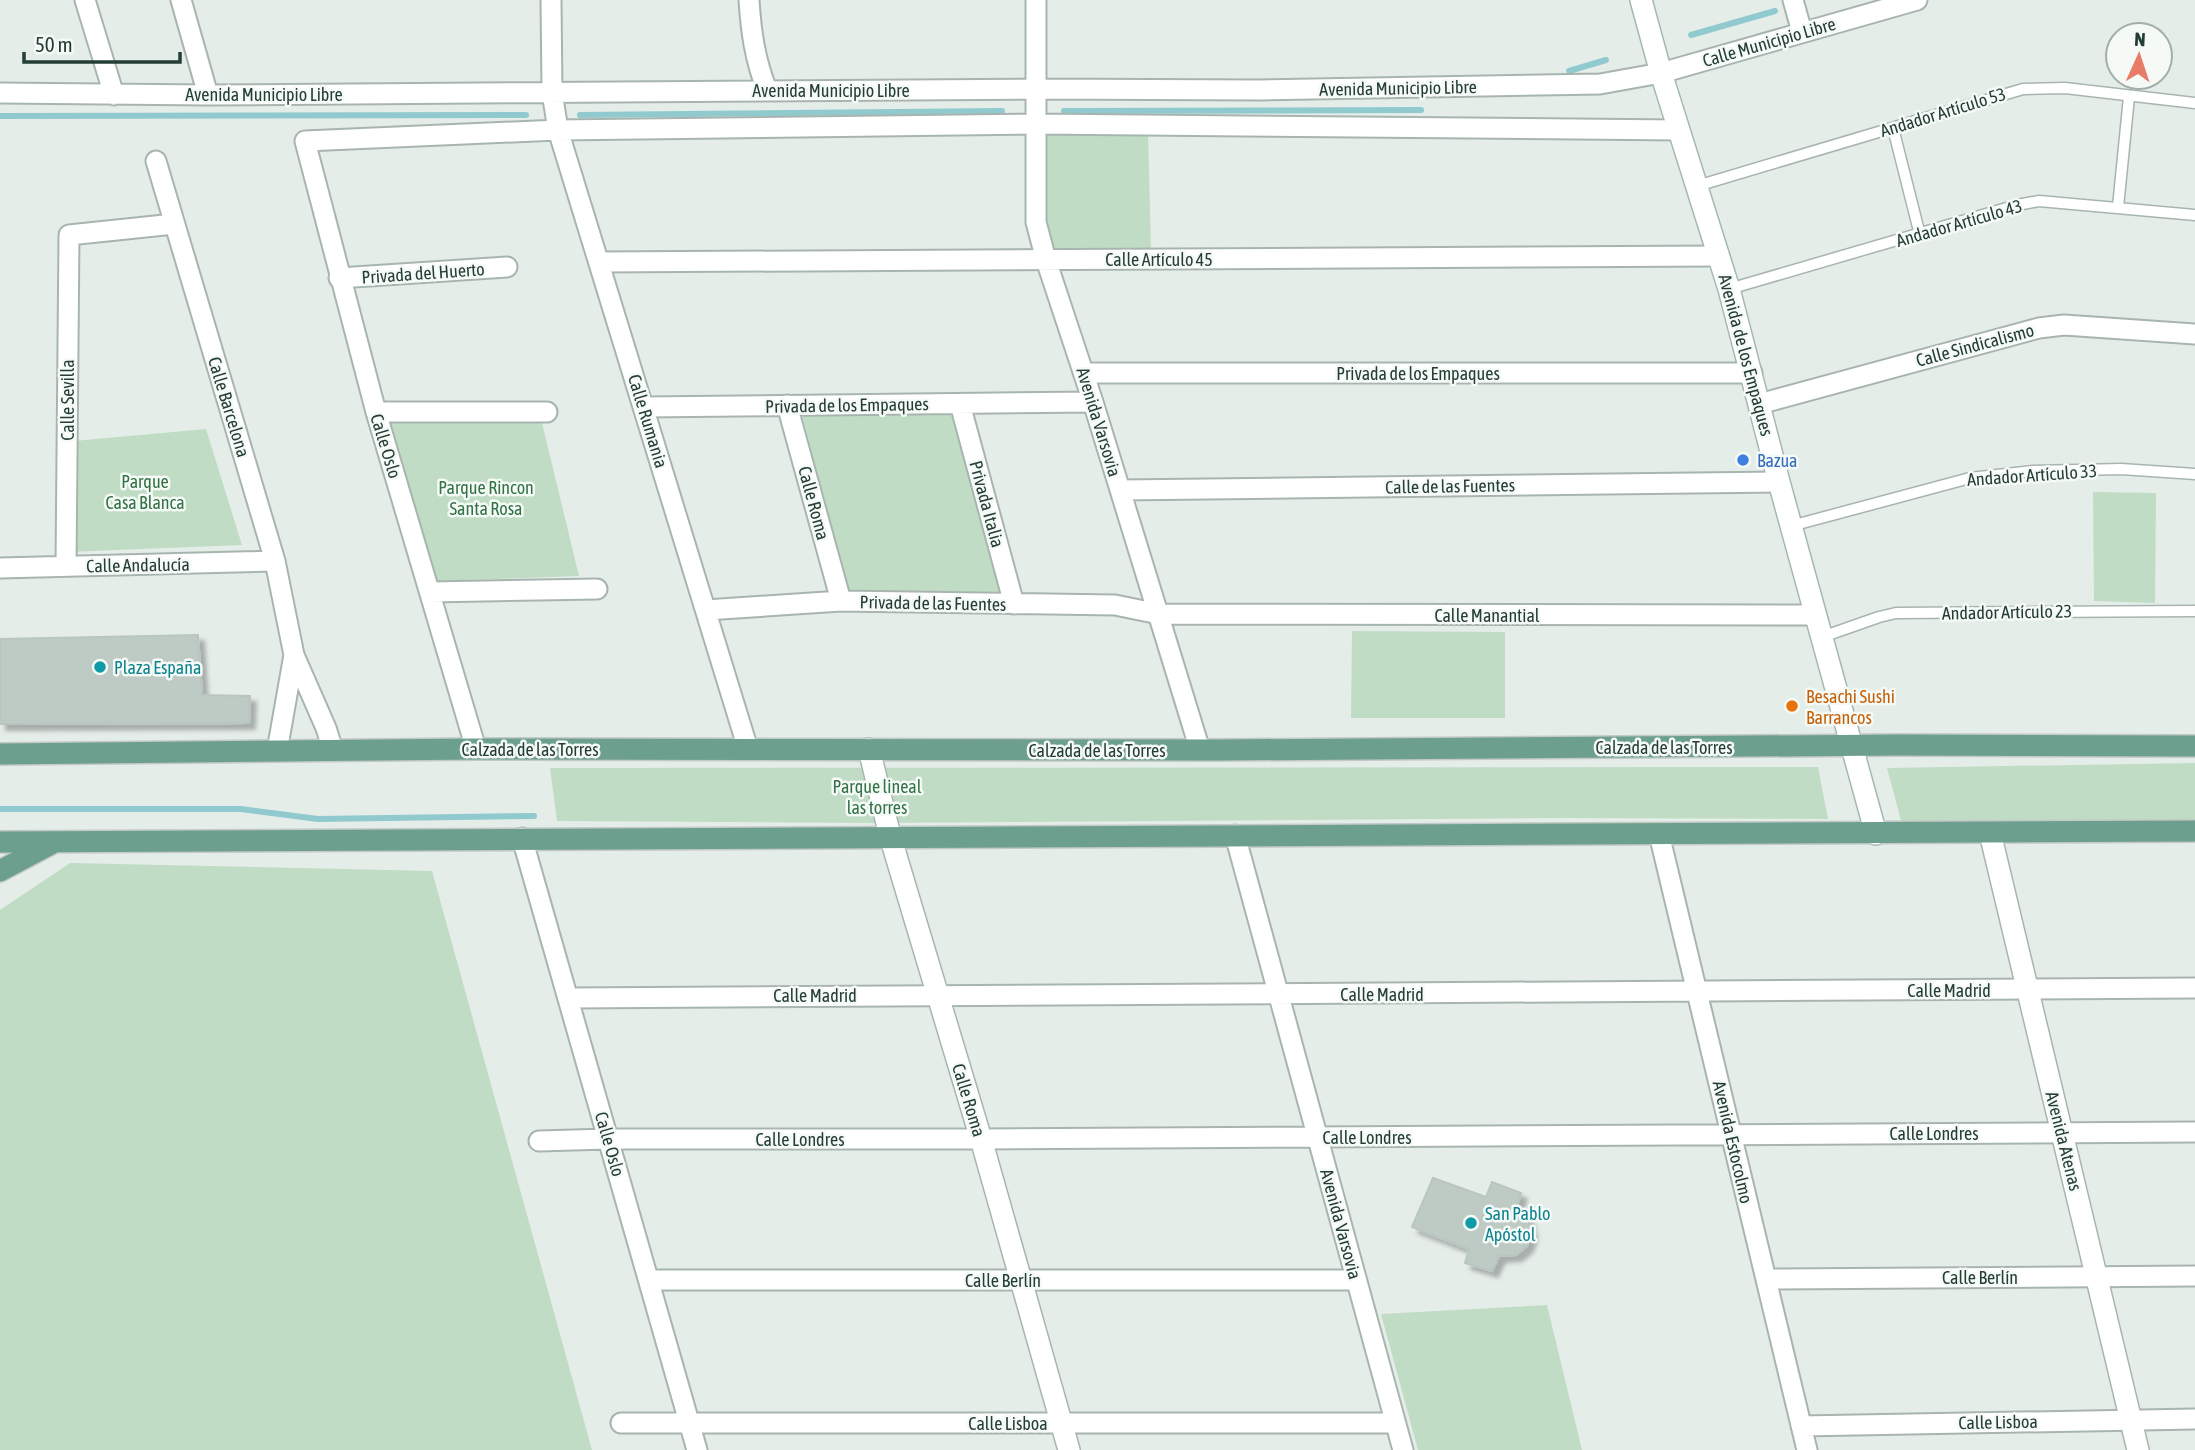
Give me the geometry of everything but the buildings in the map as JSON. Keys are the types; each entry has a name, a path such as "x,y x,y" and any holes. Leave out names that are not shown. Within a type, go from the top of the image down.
{"main road":[{"name":"Calzada de las Torres","path":"0,754 475,749 1200,750 1852,745 2195,746"},
{"path":"0,842 2195,831"},
{"path":"0,871 56,842"}],"street":[{"path":"85,0 114,94"},
{"path":"181,0 208,95"},
{"name":"Calle Rumania","path":"551,0 552,92 558,130 748,749"},
{"path":"749,0 751,37 767,90"},
{"name":"Avenida Varsovia","path":"1036,0 1036,222 1200,750"},
{"name":"Avenida de los Empaques","path":"1641,0 1678,130 1729,289 1876,834"},
{"path":"1793,0 1802,32"},
{"name":"Calle Municipio Libre","path":"1661,74 1917,0"},
{"name":"Avenida Municipio Libre","path":"0,93 208,95 1465,88 1600,84 1661,74"},
{"name":"Avenida Municipio Libre","path":"305,141 558,130 1036,124 1678,130"},
{"name":"Calle Oslo","path":"305,141 376,412 475,749"},
{"name":"Calle Barcelona","path":"156,161 275,561 295,655 327,728 333,750"},
{"name":"Calle Sevilla","path":"66,566 69,234 174,224"},
{"name":"Calle Artículo 45","path":"599,262 1719,256"},
{"name":"Privada del Huerto","path":"339,278 507,267"},
{"name":"Calle Sindicalismo","path":"1759,404 2039,327 2064,325 2195,334"},
{"name":"Privada de los Empaques","path":"1084,373 1752,373"},
{"name":"Privada de los Empaques","path":"643,407 1093,402"},
{"name":"Privada Italia","path":"960,404 1014,604"},
{"name":"Calle Roma","path":"787,405 841,601"},
{"path":"376,412 547,412"},
{"name":"Calle de las Fuentes","path":"1120,490 1779,482"},
{"name":"Calle Andalucía","path":"0,568 275,561"},
{"path":"430,592 597,589"},
{"name":"Privada de las Fuentes","path":"706,610 841,601 1115,605 1158,614"},
{"name":"Calle Manantial","path":"1158,614 1816,615"},
{"name":"Calle Barcelona","path":"277,751 295,655"},
{"name":"Calle Roma","path":"869,750 890,836 981,1139 1069,1450"},
{"name":"Avenida Atenas","path":"1990,833 2138,1450"},
{"name":"Avenida Estocolmo","path":"1659,834 1807,1450"},
{"name":"Avenida Varsovia","path":"1235,835 1403,1450"},
{"name":"Calle Oslo","path":"522,838 697,1450"},
{"name":"Calle Madrid","path":"569,998 2195,988"},
{"name":"Calle Londres","path":"539,1141 2195,1132"},
{"name":"Calle Berlín","path":"1766,1279 2195,1276"},
{"name":"Calle Berlín","path":"650,1280 1355,1279"},
{"name":"Calle Lisboa","path":"1801,1426 2195,1419"},
{"name":"Calle Lisboa","path":"621,1423 1395,1423"}],"lane":[{"name":"Andador Artículo 53","path":"1697,186 2023,89 2065,88 2195,103"},
{"path":"2118,208 2129,97"},
{"path":"1893,128 1920,234"},
{"name":"Andador Artículo 43","path":"1729,289 2017,205 2039,201 2195,215"},
{"name":"Andador Artículo 33","path":"1791,526 1970,478 2033,471 2121,469 2195,474"},
{"name":"Andador Artículo 23","path":"1822,637 1896,613 2195,611"}],"green space":[{"path":"1148,132 1151,250 1050,250 1041,210 1042,133"},
{"path":"800,407 952,407 1001,595 848,593"},
{"name":"Parque Rincon Santa Rosa","path":"389,423 542,423 579,576 436,581"},
{"name":"Parque Casa Blanca","path":"206,429 242,545 67,552 74,441"},
{"path":"2093,492 2156,493 2155,603 2094,601"},
{"path":"1352,631 1505,632 1505,718 1351,718"},
{"path":"2195,763 2195,822 1902,824 1887,768"},
{"name":"Parque lineal las torres","path":"1818,767 1828,819 1564,818 877,823 557,821 550,768"},
{"path":"70,863 432,871 592,1450 0,1450 0,910"},
{"path":"1547,1305 1582,1450 1418,1450 1381,1314"}],"waterway":[{"path":"1691,35 1775,11"},
{"path":"1569,71 1606,60"},
{"path":"1064,111 1421,110"},
{"path":"580,115 1002,111"},
{"path":"0,116 526,115"},
{"path":"0,809 241,809 318,819 534,816"}],"place":[{"name":"Bazua","path":"1743,460"},
{"name":"Plaza España","path":"100,667"},
{"name":"Besachi Sushi Barrancos","path":"1792,706"},
{"name":"San Pablo Apóstol","path":"1471,1223"}]}
